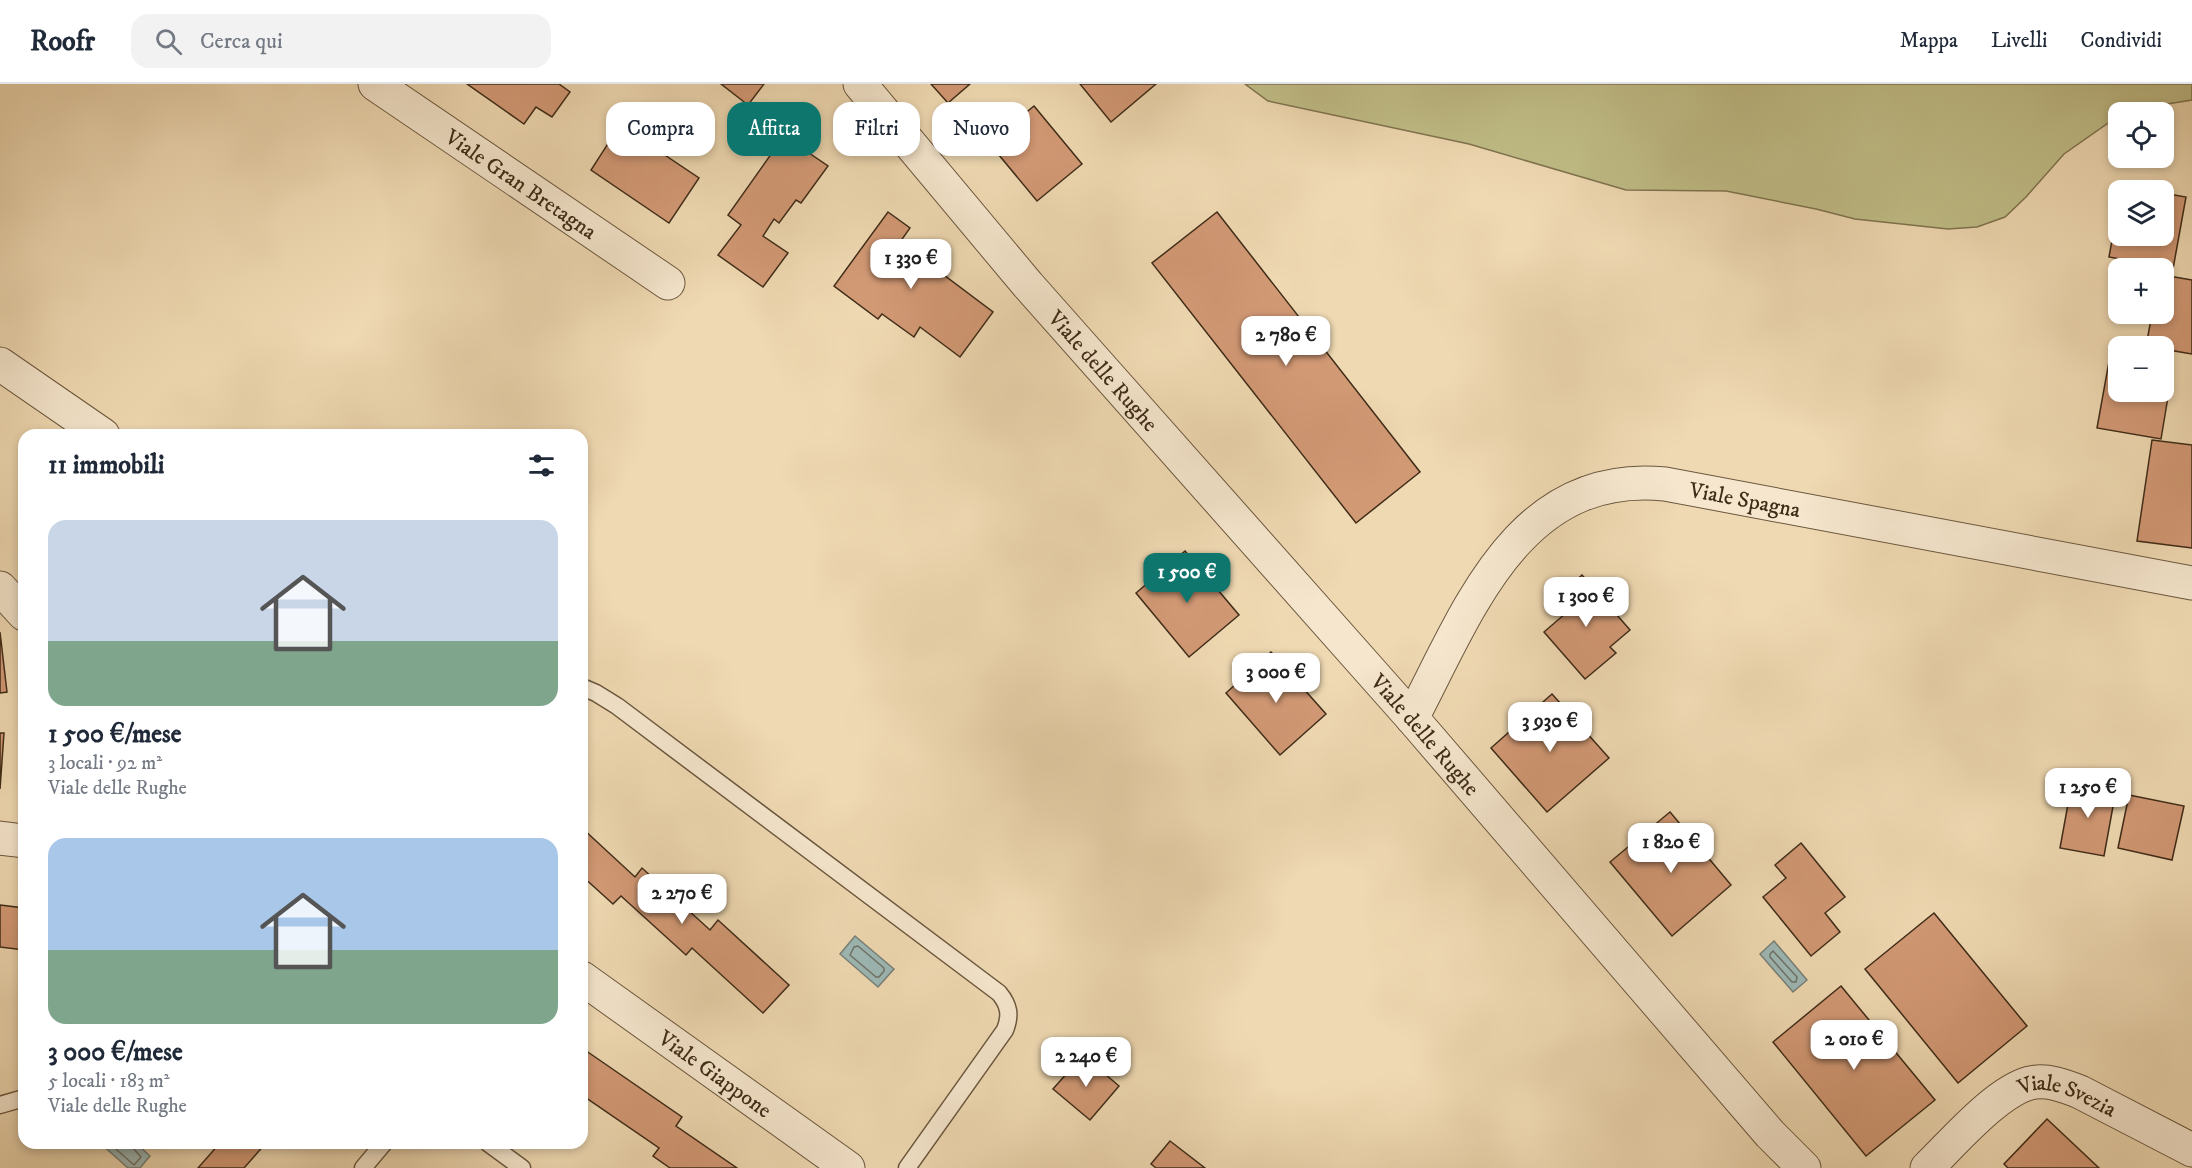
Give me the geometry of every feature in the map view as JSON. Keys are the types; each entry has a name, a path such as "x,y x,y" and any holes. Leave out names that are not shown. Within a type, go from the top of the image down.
{"street":[{"name":"Viale Gran Bretagna","path":"375,84 668,283"},
{"name":"Viale delle Rughe","path":"860,84 1028,285 1412,718 1770,1134 1804,1168"},
{"path":"0,364 94,429"},
{"name":"Viale Spagna","path":"1412,718 1479,592 1511,546 1553,508 1596,488 1619,484 1665,484 2192,583"},
{"path":"0,838 18,840"},
{"name":"Viale Giappone","path":"588,982 848,1168"},
{"name":"Viale Svezia","path":"1927,1168 2001,1098 2017,1088 2032,1083 2055,1084 2080,1092 2192,1150"}],"lane":[{"path":"588,690 617,706 1004,999 1009,1014 1005,1030 907,1168"},
{"path":"0,1105 18,1100"},
{"path":"363,1168 379,1149"},
{"path":"496,1149 522,1168"}],"shaded area":[{"path":"1245,84 2192,84 2192,100 2174,103 2108,102 2108,123 2064,154 2005,217 1977,227 1948,229 1855,219 1726,191 1626,190 1469,144 1268,101"}],"water":[{"path":"855,936 894,969 878,987 840,954"},
{"path":"1774,941 1807,980 1793,992 1760,954"},
{"path":"107,1149 142,1149 150,1156 140,1168 128,1168"}],"building":[{"path":"467,84 559,84 570,92 552,117 536,107 524,124"},
{"path":"721,84 764,84 750,102 744,102"},
{"path":"931,84 970,84 949,102"},
{"path":"1080,84 1156,84 1111,122"},
{"path":"1034,106 1082,164 1037,201 1000,156 1030,156 1030,109"},
{"path":"606,147 606,156 666,156 699,178 669,223 591,170"},
{"path":"770,156 813,156 828,166 801,203 796,200 779,223 774,219 763,236 788,253 763,287 718,255 741,225 728,215"},
{"path":"2174,195 2186,197 2174,263 2174,258 2109,257 2111,246 2174,246"},
{"path":"888,212 910,228 900,242 993,312 960,357 920,327 914,337 882,314 878,319 834,286"},
{"path":"1217,212 1420,472 1356,523 1152,263"},
{"path":"2174,277 2192,280 2192,354 2174,351 2174,336 2148,336 2150,324 2174,324"},
{"path":"2108,367 2108,402 2167,402 2161,439 2097,428"},
{"path":"2152,440 2192,445 2192,548 2137,541"},
{"path":"1185,551 1239,615 1189,657 1136,593"},
{"path":"1582,575 1630,630 1610,647 1616,653 1585,679 1544,632 1566,613 1554,599"},
{"path":"0,632 7,692 0,693"},
{"path":"1271,652 1326,714 1280,755 1226,693"},
{"path":"1552,694 1609,758 1547,812 1491,748"},
{"path":"0,733 4,733 0,789"},
{"path":"2072,782 2116,790 2104,856 2060,848"},
{"path":"2129,795 2184,806 2172,860 2118,848"},
{"path":"1670,812 1731,885 1672,936 1610,862"},
{"path":"588,834 635,877 642,868 710,930 718,920 789,985 763,1013 692,948 686,955 621,896 613,904 588,881"},
{"path":"1801,843 1845,897 1825,913 1840,932 1811,956 1763,897 1786,878 1775,865"},
{"path":"0,905 18,907 18,949 0,947"},
{"path":"1934,913 2027,1026 1958,1083 1865,969"},
{"path":"1841,986 1935,1100 1866,1156 1773,1042"},
{"path":"588,1052 682,1117 676,1126 737,1168 670,1168 653,1156 659,1148 588,1099"},
{"path":"1083,1055 1119,1086 1090,1120 1053,1089"},
{"path":"2047,1119 2099,1168 2008,1168 2004,1164"},
{"path":"1170,1141 1205,1168 1156,1168 1151,1164"},
{"path":"215,1149 261,1149 244,1168 198,1168"}]}
